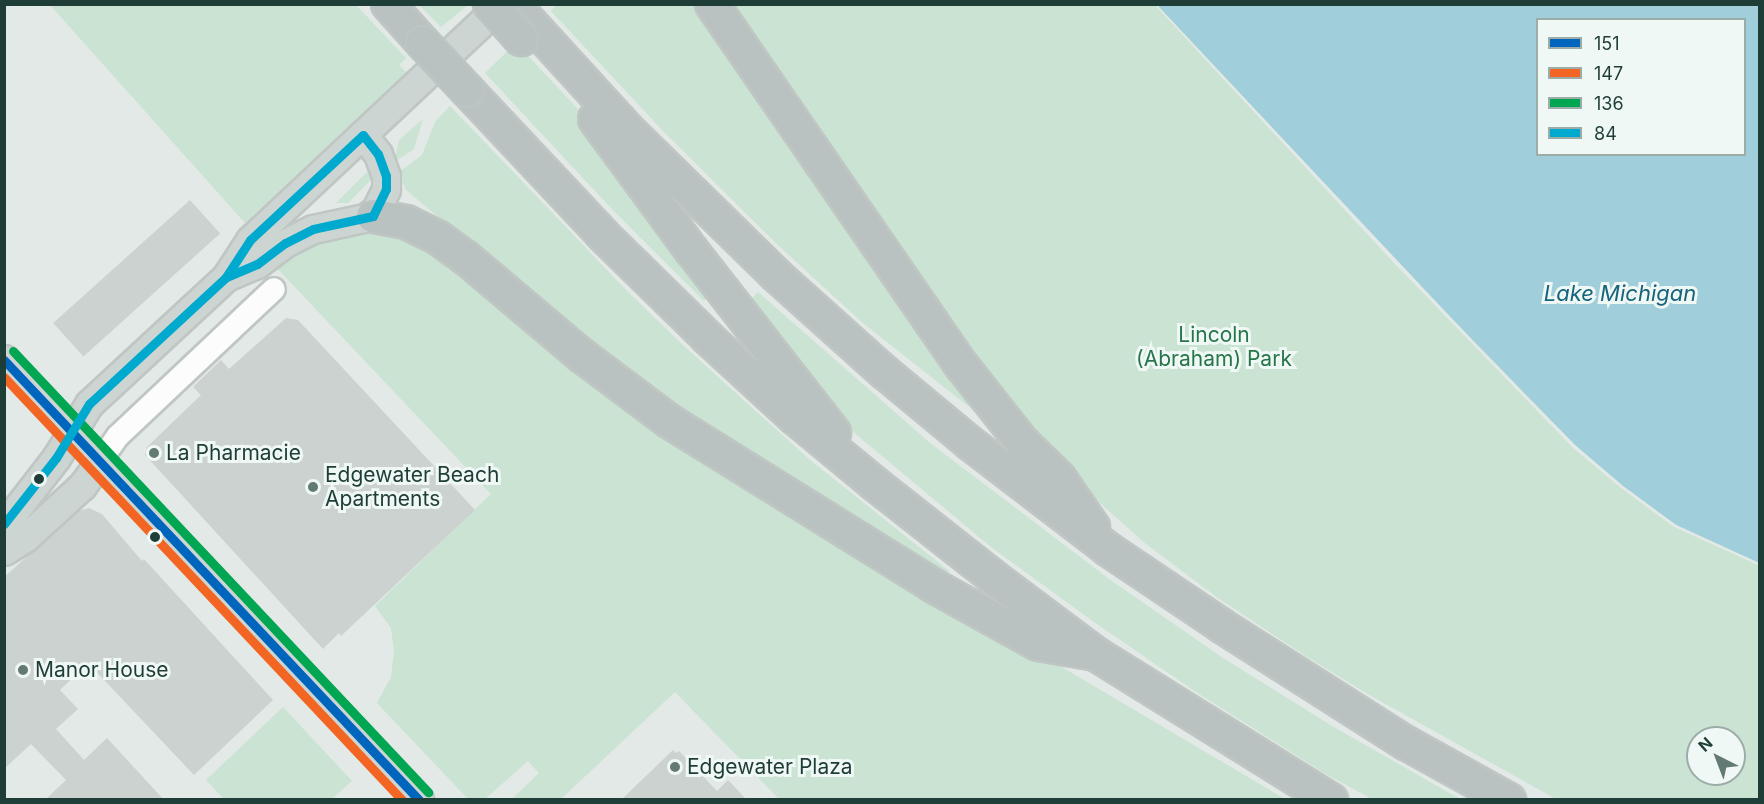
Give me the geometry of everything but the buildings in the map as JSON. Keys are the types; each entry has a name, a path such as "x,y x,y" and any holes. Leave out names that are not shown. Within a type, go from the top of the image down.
{"highway":[{"path":"388,4 603,235 794,417 993,577 1096,654 1331,800"},
{"path":"490,4 523,23 776,275 883,371 971,444 1109,550 1322,691 1406,743 1509,800"},
{"path":"712,4 962,366 1022,442 1059,478 1109,550"},
{"path":"523,23 606,132 692,252 875,484"},
{"path":"373,216 406,222 437,237 465,257 581,355 669,421 932,585 1038,644 1096,654"}],"main road":[{"path":"4,525 56,458 89,404 226,277 250,240 501,4"},
{"path":"226,277 257,264 285,243 313,229 373,216 386,189 386,176 378,154 363,135"},
{"path":"4,359 419,800"},
{"path":"4,551 25,538 82,486 101,460"}],"street":[{"path":"101,460 118,436 274,289"}],"green space":[{"path":"557,4 700,5 991,424 864,324 779,246 665,133 551,11"},
{"path":"50,5 356,5 406,58 399,65 406,72 245,223"},
{"path":"419,5 468,5 441,27"},
{"name":"Lincoln (Abraham) Park","path":"731,5 1157,5 1512,382 1676,525 1759,563 1759,799 1556,799 1366,693 1218,598 1146,544 1102,505 1055,457 982,371"},
{"path":"516,43 588,120 714,292 704,301 611,208 485,73"},
{"path":"450,106 629,293 685,347 810,460 949,571 947,574 688,419 555,315 406,190 398,173 422,155 435,122"},
{"path":"423,119 414,149 394,162 399,140"},
{"path":"367,172 371,174 372,179 348,203 336,203"},
{"path":"367,228 411,236 764,491 1285,799 779,799 675,692 561,799 512,799 539,773 528,761 485,799 468,799 377,703 391,677 394,651 391,628 375,606 491,494 271,262 289,248"},
{"path":"758,292 930,443 1109,579 1223,658 1332,726 1460,799 1372,799 1324,773 1196,692 1094,622 991,547 852,431 746,305"},
{"path":"283,707 352,781 332,799 224,799 206,780"}],"water":[{"name":"Lake Michigan","path":"1157,5 1759,5 1759,563 1676,525 1623,486 1575,445 1395,260"}],"pier":[{"path":"1154,4 1488,357 1575,445 1623,486 1676,525 1759,563 1760,566 1674,527 1621,488 1573,448 1393,262"}],"transit line":[{"name":"84","path":"363,135 378,154 386,176 386,189 373,216 313,229 285,243 257,264 226,277 250,240 363,135"},
{"name":"84","path":"4,524 56,458 89,404 226,277"},
{"name":"136","path":"13,351 428,792"},
{"name":"151","path":"4,360 419,800"},
{"name":"147","path":"4,377 402,800"}],"place":[{"name":"La Pharmacie","path":"154,453"},
{"name":"Edgewater Beach Apartments","path":"313,487"},
{"name":"Manor House","path":"23,670"},
{"name":"Edgewater Plaza","path":"675,767"}]}
